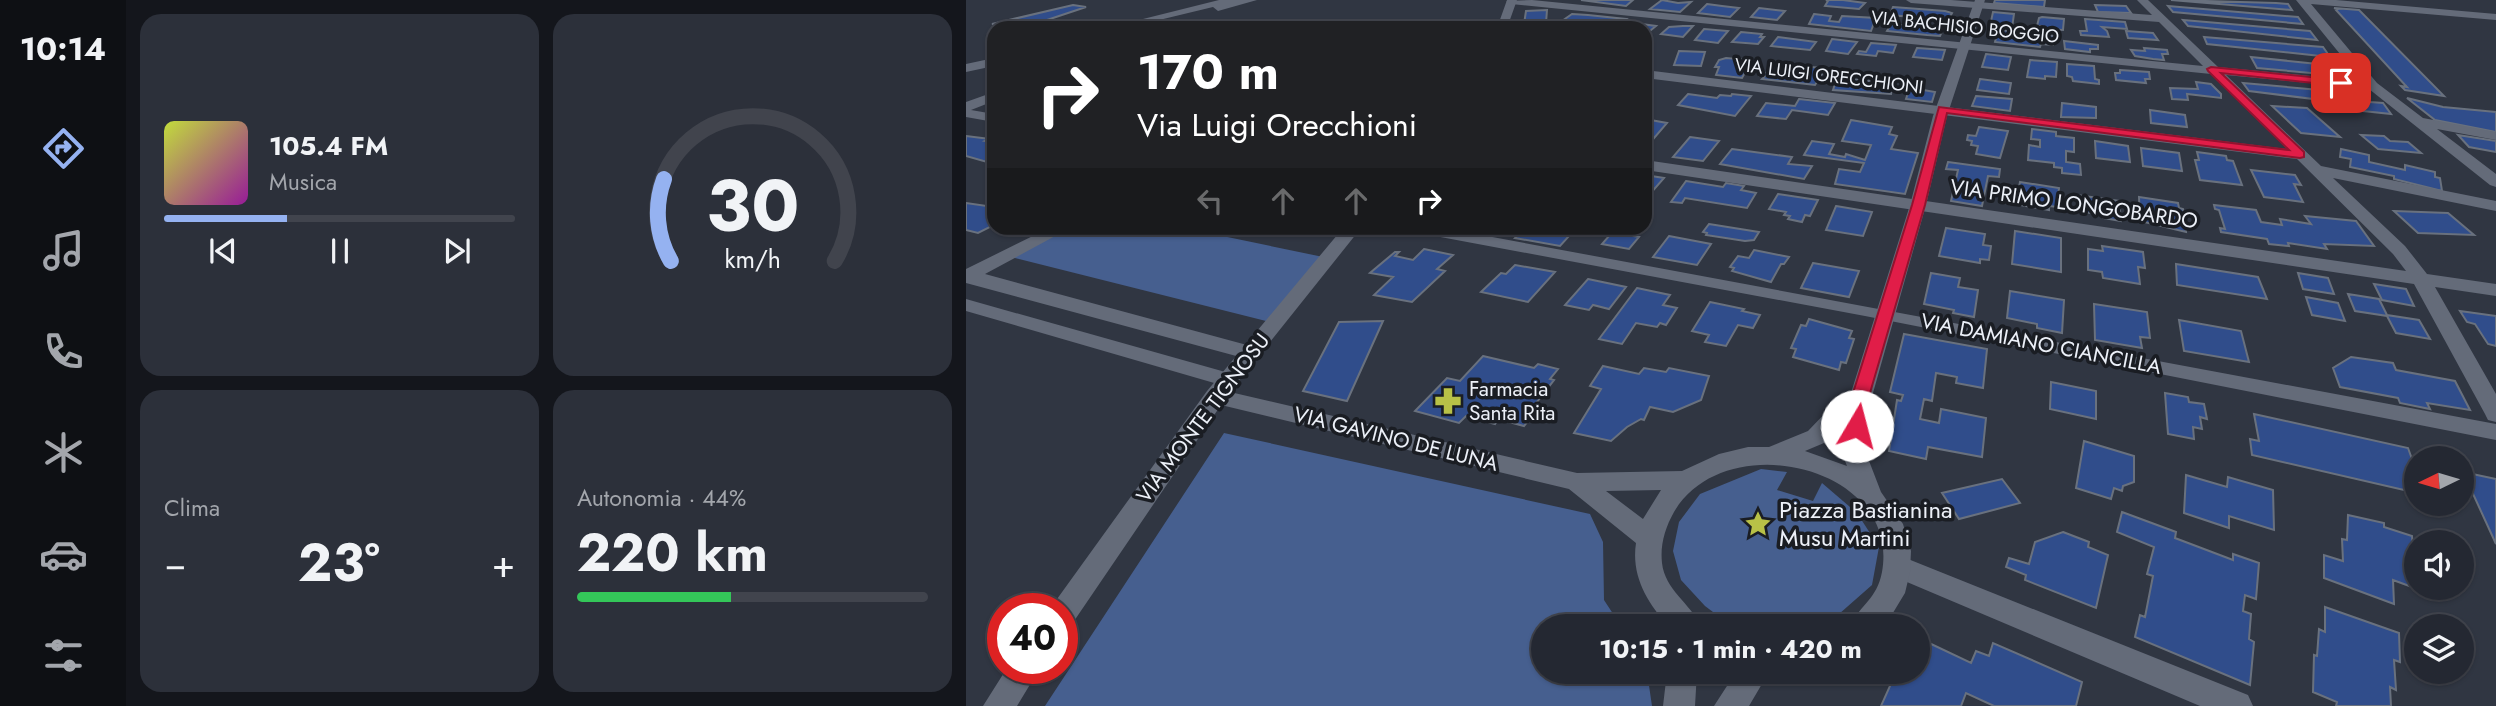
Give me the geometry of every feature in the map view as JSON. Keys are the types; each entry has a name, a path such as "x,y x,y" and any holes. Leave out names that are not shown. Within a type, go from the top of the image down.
{"street":[{"path":"1142,21 1232,0"},
{"path":"1164,21 1252,0"},
{"path":"1504,21 1512,0"},
{"name":"VIA BACHISIO BOGGIO","path":"1512,0 2373,86"},
{"path":"1911,0 1979,3 2161,19"},
{"path":"2142,0 2399,250 2420,277 2496,414"},
{"path":"2302,0 2496,16"},
{"path":"2302,0 2373,86 2496,182"},
{"path":"1870,495 1854,453 1860,400 1918,205 1942,109 1979,3"},
{"path":"966,62 987,58"},
{"path":"966,68 987,64"},
{"name":"VIA LUIGI ORECCHIONI","path":"1652,75 2300,155"},
{"path":"966,99 987,100"},
{"path":"966,107 987,101"},
{"path":"966,113 987,117"},
{"path":"2419,122 2496,136"},
{"name":"VIA PRIMO LONGOBARDO","path":"1652,165 2496,290"},
{"path":"2319,170 2496,206"},
{"path":"967,274 1034,235"},
{"path":"967,274 1047,235"},
{"name":"VIA MONTE TIGNOSU","path":"1077,593 1221,388 1346,235"},
{"name":"VIA DAMIANO CIANCILLA","path":"1457,235 1886,314 2496,432"},
{"path":"967,274 1251,353"},
{"name":"VIA GAVINO DE LUNA","path":"966,305 1221,388 1577,482"},
{"path":"1775,454 1816,437 1839,413 1860,400"},
{"path":"1675,614 1662,600 1649,569 1649,538 1662,506 1686,480 1713,465 1743,456 1775,454 1811,460 1851,479 1870,495 1886,516 1896,540 1898,566 1890,595 1875,614"},
{"path":"1577,482 1686,480"},
{"path":"1577,482 1649,538"},
{"path":"1898,566 2237,706"},
{"path":"999,706 1014,684"},
{"path":"1679,706 1681,684"},
{"path":"1730,706 1746,684"}],"shaded area":[{"path":"1048,235 1218,235 1328,258 1274,323 1007,256"},
{"path":"1224,433 1590,514 1603,542 1604,600 1613,614 1531,614 1531,684 1649,684 1652,706 1045,706 1059,684 1078,684 1078,656"},
{"path":"1761,469 1787,472 1777,490 1813,501 1822,483 1857,513 1879,547 1872,585 1839,614 1716,614 1681,580 1673,551 1679,522 1700,494"}],"building":[{"path":"1581,0 1633,0 1626,6"},
{"path":"1662,0 1691,2 1680,12 1650,9"},
{"path":"1826,0 1865,3 1859,9 1825,6 1828,1"},
{"path":"1995,0 2045,0 2044,7 1994,3"},
{"path":"2171,0 2276,3 2288,4 2292,10"},
{"path":"1707,4 1739,8 1730,17 1698,13"},
{"path":"1073,5 1086,7 1044,21 1005,21"},
{"path":"2095,5 2126,6 2131,13 2098,12"},
{"path":"2168,6 2298,17 2303,24 2173,12"},
{"path":"1893,7 1952,13 1948,20 1890,15"},
{"path":"1759,8 1785,11 1777,20 1751,17"},
{"path":"2334,8 2359,10 2444,96 2405,90 2401,86 2407,87 2336,10 2338,9"},
{"path":"1547,10 1546,21 1524,21 1526,11"},
{"path":"1993,12 2014,14 2012,28 1990,26"},
{"path":"1572,14 1626,19 1623,21 1562,21"},
{"path":"1814,14 1831,16 1829,21 1839,22 1842,16 1876,18 1871,31 1809,24"},
{"path":"2039,18 2064,19 2063,30 2041,29 2041,26 2037,26"},
{"path":"2085,19 2125,22 2127,29 2102,27 2109,37 2081,35 2080,31 2087,31"},
{"path":"2183,20 2310,31 2317,40 2188,26"},
{"path":"1891,24 1943,29 1940,36 1887,31"},
{"path":"1693,26 1683,37 1661,34 1669,27"},
{"path":"1704,29 1728,31 1718,43 1695,40"},
{"path":"1991,29 2054,36 2053,45 2041,44 2040,47 1995,42 1996,38 1988,37"},
{"path":"2126,31 2153,33 2158,40 2128,38"},
{"path":"1741,32 1762,34 1760,37 1764,37 1758,44 1732,42"},
{"path":"1778,37 1816,42 1810,50 1771,46"},
{"path":"2204,37 2323,47 2330,57 2207,44"},
{"path":"1832,39 1857,42 1848,54 1826,51"},
{"path":"2064,41 2098,45 2098,49 2090,49 2090,52 2065,49"},
{"path":"1871,43 1896,45 1893,53 1878,51 1876,56 1857,54 1859,51 1866,52"},
{"path":"1917,48 1945,50 1942,60 1913,57"},
{"path":"2144,48 2167,50 2168,54 2162,54 2164,60 2153,59 2135,56 2131,50 2145,51"},
{"path":"1679,51 1705,52 1701,66 1674,65"},
{"path":"1986,54 2011,57 2008,70 1982,67"},
{"path":"2251,57 2337,66 2345,76 2257,68"},
{"path":"1726,58 1751,62 1742,78 1716,75 1719,67 1715,67 1719,60"},
{"path":"2030,60 2057,62 2056,77 2027,77"},
{"path":"1771,63 1787,64 1795,70 1806,72 1809,67 1826,68 1815,85 1762,79 1765,76 1761,76 1767,72"},
{"path":"2067,64 2094,66 2095,79 2099,80 2099,84 2073,81 2072,77 2067,76"},
{"path":"2120,70 2149,72 2150,79 2145,79 2146,83 2116,80 2115,73 2120,73"},
{"path":"1837,78 1893,83 1891,94 1833,90"},
{"path":"1980,79 2011,83 2009,94 1977,90"},
{"path":"2196,82 2211,84 2221,94 2221,98 2187,94 2188,100 2172,99 2170,88 2198,89"},
{"path":"2243,83 2364,94 2370,102 2383,103 2391,114 2363,111 2357,101 2329,101 2249,91"},
{"path":"1906,87 1935,92 1932,102 1906,99"},
{"path":"1688,94 1717,98 1720,95 1732,94 1751,96 1735,116 1678,105"},
{"path":"1976,96 2012,99 2010,111 1972,106"},
{"path":"2407,98 2443,107 2496,112 2496,132 2435,120"},
{"path":"1799,99 1835,103 1828,115 1792,110 1786,119 1757,116 1766,103 1795,106"},
{"path":"2062,103 2096,107 2096,118 2061,117"},
{"path":"2272,106 2307,108 2340,137 2301,133"},
{"path":"2150,110 2185,115 2187,127 2151,123"},
{"path":"1652,120 1667,123 1652,140"},
{"path":"1851,120 1892,127 1889,134 1897,136 1891,149 1918,153 1905,194 1835,184 1839,169 1860,172 1864,163 1804,155 1812,141 1834,144 1829,154 1845,157 1846,154 1865,160 1871,145 1842,141"},
{"path":"1979,127 2008,131 2000,158 1976,154 1978,146 1971,145 1972,141 1967,140 1968,135 1976,136"},
{"path":"2032,129 2074,138 2074,152 2066,151 2066,162 2080,164 2081,175 2062,173 2062,168 2054,167 2054,163 2028,160 2029,145 2040,147 2040,140 2031,139"},
{"path":"2361,135 2384,136 2390,141 2408,142 2421,153 2378,149"},
{"path":"2458,135 2496,141 2496,152 2469,147"},
{"path":"966,136 987,139 987,162 966,156"},
{"path":"1690,137 1719,141 1703,161 1673,157"},
{"path":"2095,141 2128,146 2130,162 2096,158"},
{"path":"2141,148 2179,153 2182,171 2143,166"},
{"path":"1732,149 1792,157 1788,164 1812,166 1804,179 1720,164"},
{"path":"2341,149 2369,155 2369,162 2405,170 2405,165 2435,172 2435,177 2440,178 2442,191 2394,179 2394,176 2350,167 2351,159 2340,157"},
{"path":"2197,152 2226,156 2227,160 2233,161 2242,185 2200,180 2195,160 2199,160"},
{"path":"1948,162 2000,169 1999,177 1988,176 1982,206 1951,201 1958,170 1946,169"},
{"path":"2251,170 2295,175 2301,185 2294,184 2303,202 2264,197"},
{"path":"1652,176 1664,178 1652,192"},
{"path":"1686,181 1723,187 1726,183 1744,186 1741,190 1756,193 1747,208 1685,198 1682,203 1671,202"},
{"path":"2020,182 2059,188 2057,207 2049,206 2049,210 2020,205 2021,198 2017,198"},
{"path":"1778,194 1818,200 1810,216 1805,215 1802,222 1788,219 1790,216 1784,215 1786,212 1769,209"},
{"path":"2077,195 2119,201 2121,221 2077,211"},
{"path":"2139,197 2178,203 2179,208 2183,209 2186,232 2140,221"},
{"path":"966,203 987,206 987,228 978,233 966,230"},
{"path":"2214,205 2256,210 2261,222 2282,225 2280,219 2311,224 2305,216 2356,221 2374,246 2324,244 2327,249 2288,243 2289,246 2269,244 2267,239 2221,232 2220,228 2225,229 2219,210 2215,209"},
{"path":"1836,206 1872,212 1863,236 1826,230"},
{"path":"2394,211 2448,213 2474,235 2418,233"},
{"path":"1709,224 1759,232 1754,240 1745,241 1706,235 1707,233 1703,232"},
{"path":"1946,228 1985,234 1983,245 1991,246 1989,260 1980,259 1980,263 1939,256"},
{"path":"2015,231 2061,238 2061,272 2012,264"},
{"path":"1518,235 1570,235 1560,246 1515,238"},
{"path":"1610,235 1639,237 1629,249 1602,244"},
{"path":"1669,236 1711,244 1697,265 1653,257"},
{"path":"2102,246 2143,252 2145,268 2138,267 2140,284 2103,278 2102,272 2088,270 2088,249 2103,251"},
{"path":"1424,249 1453,255 1437,269 1445,271 1412,302 1374,295 1393,277 1370,273 1395,252 1399,252 1395,256 1413,260"},
{"path":"1754,250 1789,257 1781,264 1771,282 1732,271 1734,268 1730,267 1738,256 1749,258"},
{"path":"1813,263 1859,271 1849,297 1801,288"},
{"path":"2176,264 2258,277 2267,299 2177,285"},
{"path":"1515,265 1555,272 1528,302 1481,292 1501,273 1506,274"},
{"path":"1931,273 1960,278 1958,287 1978,290 1974,317 1924,304"},
{"path":"2298,273 2328,278 2334,294 2303,289"},
{"path":"1588,279 1626,287 1609,309 1593,305 1589,310 1565,305"},
{"path":"2374,284 2406,289 2414,306 2382,300"},
{"path":"1637,288 1670,295 1663,305 1677,308 1666,325 1660,323 1657,327 1636,323 1622,344 1599,339"},
{"path":"2010,291 2064,300 2062,333 2037,328 2037,324 2007,318"},
{"path":"2348,294 2379,299 2387,315 2419,320 2430,339 2396,333 2387,316 2355,311"},
{"path":"2306,297 2338,303 2345,321 2312,315"},
{"path":"1710,302 1760,315 1753,328 1738,325 1726,346 1705,342 1709,335 1692,331"},
{"path":"2094,304 2147,312 2150,338 2140,337 2142,348 2095,340"},
{"path":"2460,311 2496,316 2496,346 2488,344 2475,324 2467,322"},
{"path":"1809,319 1852,331 1849,338 1854,339 1846,363 1841,362 1839,370 1793,357 1796,349 1791,348 1801,325 1806,326"},
{"path":"2179,320 2241,331 2249,362 2184,351"},
{"path":"1383,321 1347,401 1303,391 1339,322"},
{"path":"1904,334 1987,349 1983,388 1956,383 1957,377 1936,373 1932,401 1924,399 1920,419 1939,423 1941,409 1986,418 1982,457 1928,447 1926,459 1889,451 1897,400 1901,401 1903,395 1890,392"},
{"path":"1483,356 1534,368 1538,364 1558,369 1550,379 1554,380 1530,411 1535,412 1524,426 1498,419 1495,424 1466,416 1459,423 1415,411 1447,378 1460,381"},
{"path":"2351,357 2393,363 2396,370 2455,381 2470,410 2427,403 2430,409 2400,403 2398,398 2340,387 2333,368"},
{"path":"1603,366 1639,374 1644,368 1666,372 1669,368 1709,376 1701,400 1673,412 1650,407 1644,420 1627,427 1611,441 1574,433 1601,389 1590,386"},
{"path":"2051,382 2096,391 2096,419 2050,409"},
{"path":"2165,393 2188,397 2189,402 2204,404 2207,419 2200,417 2202,429 2193,427 2194,439 2168,434"},
{"path":"2254,414 2404,447 2404,490 2252,455 2250,439 2259,441"},
{"path":"2084,441 2134,456 2134,482 2123,486 2122,491 2114,488 2111,499 2076,488"},
{"path":"2474,474 2496,479 2496,544 2474,496"},
{"path":"2186,475 2227,487 2228,477 2273,490 2274,530 2229,516 2229,528 2184,513"},
{"path":"2002,479 2020,503 1959,519 1942,493"},
{"path":"2122,512 2176,532 2175,538 2233,560 2233,554 2259,563 2256,599 2245,595 2243,611 2251,614 2249,639 2254,642 2250,685 2135,637 2140,615 2145,617 2153,576 2147,574 2154,547 2117,532"},
{"path":"2348,515 2384,523 2384,527 2404,533 2404,584 2393,580 2394,604 2324,578 2324,555 2343,561 2342,539 2347,540"},
{"path":"2063,532 2089,542 2088,547 2108,555 2096,608 2025,580 2026,575 2006,567 2009,558 2029,564 2035,542"},
{"path":"2325,607 2399,633 2400,662 2394,660 2396,690 2390,687 2391,706 2336,706 2337,702 2313,692 2314,655 2317,656 2319,629 2325,632"},
{"path":"1930,643 1971,663 1976,651 1989,656 1993,643 2082,682 2076,706 1994,706 1966,693 1961,706 1881,706 1891,684 1930,684"}],"place":[{"name":"Farmacia Santa Rita","path":"1448,401"},
{"name":"Piazza Bastianina Musu Martini","path":"1758,524"}],"route":[{"path":"1857,426 1862,393 1918,205 1942,109 2300,155 2211,69 2341,83"}]}
